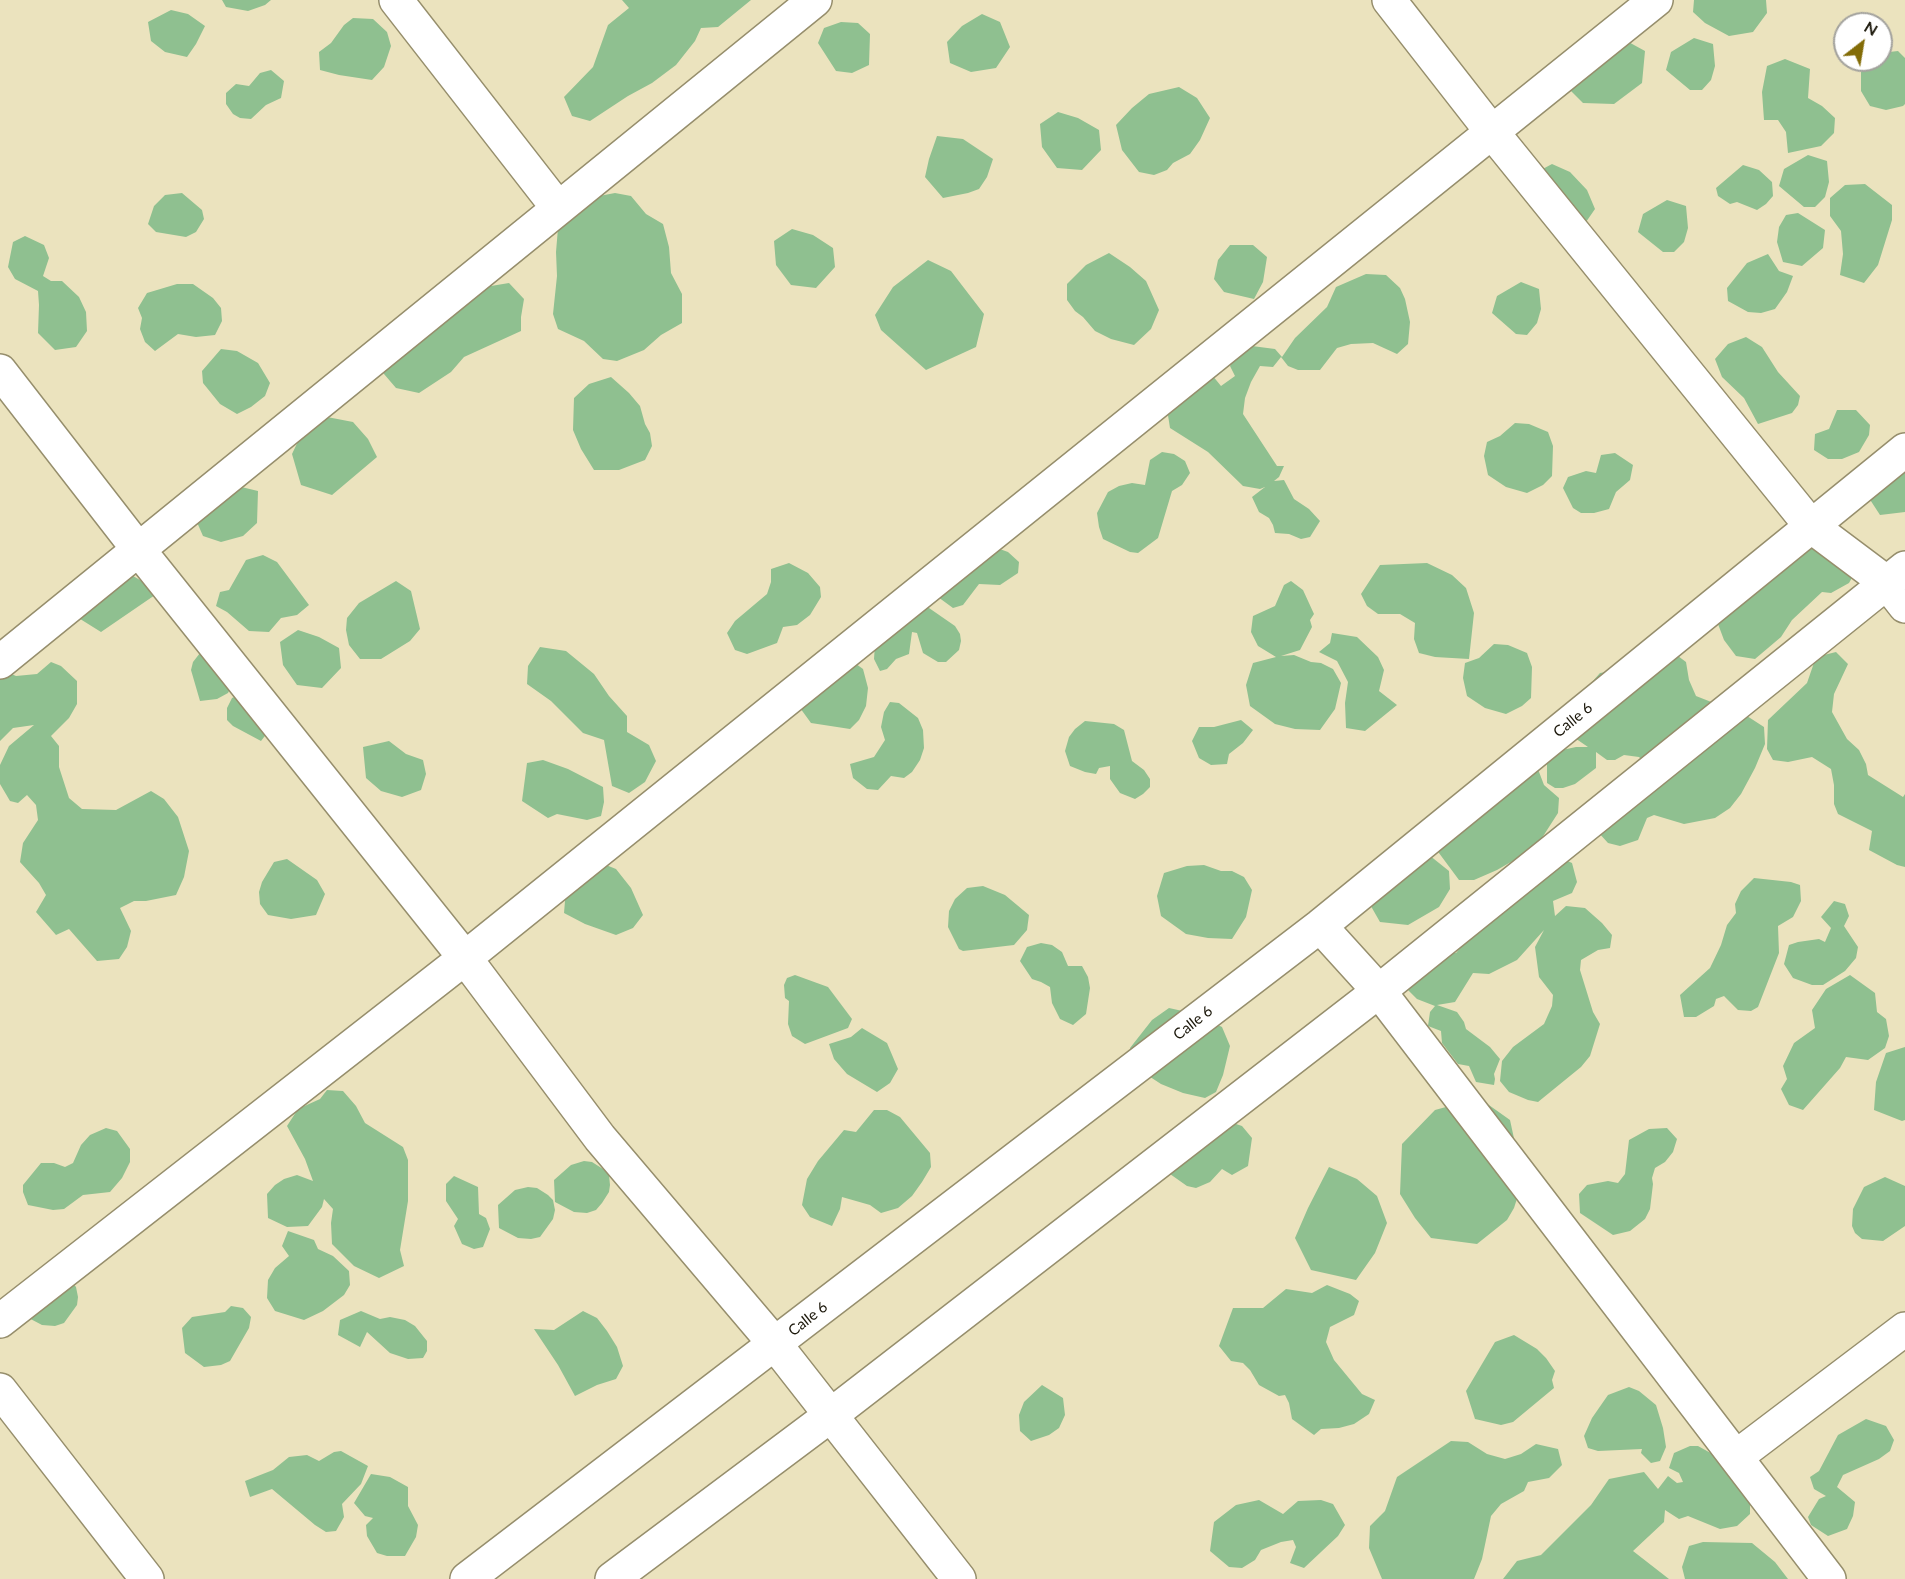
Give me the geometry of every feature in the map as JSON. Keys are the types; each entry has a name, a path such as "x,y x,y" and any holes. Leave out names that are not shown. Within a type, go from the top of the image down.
{"street":[{"path":"396,0 558,208"},
{"path":"0,662 815,0"},
{"path":"612,1579 831,1415 1899,586 1811,526 1492,132 1389,0"},
{"path":"0,1321 465,958 1656,0"},
{"path":"0,371 138,549 465,958 600,1138 776,1344 959,1579"},
{"name":"Calle 6","path":"467,1579 1320,926 1905,450"},
{"path":"1320,926 1379,991 1829,1579"},
{"path":"1736,1457 1905,1329"},
{"path":"0,1390 147,1579"}],"green space":[{"path":"222,0 271,0 265,5 248,11 226,7"},
{"path":"622,0 751,0 718,27 701,28 695,41 676,65 652,83 590,121 572,116 564,97 593,67 608,25 629,8"},
{"path":"1694,0 1766,0 1767,13 1753,32 1729,36 1705,23 1693,12"},
{"path":"171,10 188,14 205,26 187,57 165,52 151,41 148,22"},
{"path":"982,14 1000,22 1010,47 996,68 971,72 950,63 947,42 962,26"},
{"path":"353,18 373,19 387,32 391,46 384,67 372,80 320,70 319,52 331,43 344,25"},
{"path":"841,22 858,23 870,34 869,65 852,73 836,71 818,43 824,28"},
{"path":"1612,33 1645,51 1642,83 1614,104 1583,103 1567,87"},
{"path":"1694,38 1713,44 1715,66 1711,80 1702,90 1690,90 1666,70 1671,52"},
{"path":"1898,51 1905,58 1905,104 1886,110 1870,106 1861,91 1861,72 1893,72 1893,52"},
{"path":"1785,59 1810,69 1808,98 1822,106 1835,118 1834,133 1821,146 1788,153 1786,132 1778,120 1764,120 1762,92 1767,66"},
{"path":"271,70 284,81 281,98 266,105 251,119 240,118 233,114 226,104 226,93 236,84 249,86 260,73"},
{"path":"1179,87 1197,98 1210,118 1200,140 1190,154 1173,163 1167,170 1154,175 1139,172 1122,150 1116,125 1149,94"},
{"path":"1058,112 1078,118 1099,130 1101,150 1082,170 1057,168 1042,147 1040,124"},
{"path":"937,136 963,139 993,159 987,177 979,189 943,198 925,177"},
{"path":"1808,155 1827,161 1829,182 1825,197 1815,207 1804,207 1779,186 1784,169"},
{"path":"1552,164 1570,172 1587,190 1595,209 1586,222 1539,171"},
{"path":"1743,165 1759,170 1772,182 1773,196 1757,210 1737,202 1730,204 1718,196 1716,188"},
{"path":"1865,184 1892,205 1892,220 1878,265 1864,283 1840,275 1843,254 1841,231 1830,216 1830,198 1845,185"},
{"path":"182,193 202,210 204,219 196,232 186,237 156,232 148,224 154,206 165,195"},
{"path":"615,193 631,196 646,214 663,224 669,247 671,273 682,294 682,323 661,335 644,350 617,361 603,359 584,341 558,329 553,314 558,228 594,197"},
{"path":"1667,200 1686,206 1688,228 1684,242 1674,252 1663,252 1638,232 1643,214"},
{"path":"1798,213 1825,230 1823,248 1802,266 1783,262 1777,242 1779,227 1786,215"},
{"path":"792,229 813,235 833,248 835,267 816,288 791,285 776,265 774,241"},
{"path":"25,236 44,245 49,258 43,276 51,281 62,281 79,297 86,312 87,331 76,347 55,350 38,333 38,291 15,279 8,267 13,242"},
{"path":"1230,245 1253,245 1267,257 1263,282 1254,299 1224,292 1214,279 1218,260"},
{"path":"1109,253 1146,281 1159,310 1151,329 1134,345 1111,339 1095,331 1067,300 1067,284 1086,265"},
{"path":"1768,254 1779,271 1793,276 1787,292 1775,309 1761,313 1748,312 1728,301 1727,288 1747,263"},
{"path":"928,260 951,271 984,314 976,347 926,370 881,330 875,315 893,287"},
{"path":"1366,274 1386,275 1400,288 1410,322 1408,344 1397,354 1373,343 1351,344 1337,348 1320,370 1298,370 1288,366 1281,357 1273,367 1260,366 1245,398 1243,414 1277,466 1284,466 1279,477 1274,481 1284,480 1294,499 1309,509 1320,521 1310,537 1301,539 1289,534 1275,533 1269,518 1259,512 1252,497 1265,487 1260,489 1243,486 1208,452 1170,428 1167,409 1212,375 1221,386 1235,376 1230,366 1236,353 1252,346 1275,349 1282,357 1295,338 1327,307 1336,287"},
{"path":"1521,282 1539,289 1541,309 1537,323 1527,335 1516,334 1492,313 1497,296"},
{"path":"509,283 524,299 521,331 464,357 451,372 419,393 396,388 384,374 379,363 485,287"},
{"path":"177,284 193,284 213,298 221,308 222,321 215,335 196,337 178,334 155,351 145,342 140,329 142,318 138,308 147,293"},
{"path":"1746,337 1762,347 1778,372 1800,396 1798,405 1792,413 1758,424 1744,398 1722,377 1715,359 1728,344"},
{"path":"221,349 237,351 258,363 270,383 265,396 237,414 220,404 203,383 202,371"},
{"path":"611,377 640,406 650,433 652,446 645,460 619,470 594,470 573,430 574,398 589,384"},
{"path":"1837,410 1856,410 1870,425 1869,435 1859,452 1842,459 1828,459 1814,450 1815,434 1829,429"},
{"path":"327,417 353,422 368,439 377,457 332,495 301,485 292,454 303,431"},
{"path":"1515,423 1529,424 1548,432 1553,446 1552,476 1543,485 1527,493 1506,487 1488,475 1484,456 1487,442 1500,436"},
{"path":"1162,452 1174,454 1185,461 1190,473 1182,485 1172,491 1158,538 1138,553 1130,552 1103,539 1097,513 1108,492 1132,483 1145,485 1150,460"},
{"path":"1615,453 1633,465 1630,480 1616,492 1609,509 1594,513 1581,513 1573,508 1563,488 1568,477 1586,471 1596,473 1601,455"},
{"path":"1905,468 1905,512 1880,515 1867,495"},
{"path":"233,485 258,491 257,523 243,536 221,542 203,536 196,520"},
{"path":"1807,534 1859,565 1849,583 1831,593 1822,592 1792,620 1781,637 1755,659 1736,656 1724,640 1718,624 1722,609"},
{"path":"997,548 1008,552 1019,562 1018,573 1000,585 979,584 963,605 953,608 938,597"},
{"path":"263,555 277,562 309,605 297,615 281,618 269,632 249,631 227,612 216,606 220,592 229,590 246,560"},
{"path":"789,563 808,573 820,587 821,597 810,615 797,625 783,627 777,643 747,654 735,650 727,633 735,621 767,594 771,582 771,569"},
{"path":"1427,563 1452,575 1466,588 1474,613 1469,659 1435,657 1419,653 1414,639 1415,623 1400,614 1378,614 1367,606 1361,594 1380,565"},
{"path":"126,572 140,580 155,595 101,632 77,617"},
{"path":"396,581 411,591 420,629 410,641 381,659 360,659 349,645 346,630 347,618 359,603"},
{"path":"1291,581 1303,590 1314,614 1310,620 1312,627 1300,650 1281,656 1294,655 1311,662 1321,663 1333,669 1341,683 1335,709 1320,730 1295,729 1275,724 1250,706 1246,685 1253,663 1276,657 1258,646 1251,632 1253,616 1275,606 1284,585"},
{"path":"920,606 929,608 955,626 960,634 959,650 946,662 938,662 923,653 917,633 912,632 909,654 896,659 887,669 880,671 874,659 875,644"},
{"path":"298,630 319,637 339,648 341,668 322,688 297,685 283,665 280,642"},
{"path":"1332,633 1357,637 1378,657 1384,670 1379,691 1397,705 1365,731 1346,728 1345,703 1348,682 1337,661 1319,652 1330,643"},
{"path":"1494,644 1508,645 1527,653 1532,667 1531,698 1522,706 1506,714 1485,708 1467,696 1463,678 1465,663 1479,658"},
{"path":"540,647 566,651 594,674 627,716 627,732 649,745 656,761 645,782 629,793 612,786 604,740 583,733 551,701 527,684 528,666"},
{"path":"1836,652 1848,664 1834,694 1832,712 1847,739 1859,750 1866,764 1868,775 1903,797 1905,794 1905,867 1869,850 1872,831 1838,814 1834,804 1831,769 1812,757 1788,762 1773,760 1767,749 1768,720 1807,683 1816,657"},
{"path":"200,653 234,681 228,693 217,699 200,701 191,670 193,662"},
{"path":"1674,653 1686,662 1689,680 1696,696 1747,716 1764,727 1765,744 1741,794 1730,808 1715,818 1684,824 1654,815 1647,818 1638,840 1620,846 1608,843 1598,832 1644,762 1639,757 1624,755 1615,760 1607,760 1596,752 1596,768 1575,784 1555,788 1547,783 1547,760 1562,750 1588,747 1569,734 1585,690 1600,673 1625,669"},
{"path":"852,661 863,669 868,688 866,706 859,720 850,729 811,723 795,701"},
{"path":"51,662 61,666 77,681 77,704 69,718 51,736 59,746 59,767 69,798 82,809 116,810 151,791 164,799 178,817 189,851 184,877 176,895 134,901 120,908 131,931 127,947 119,959 97,961 69,929 56,935 36,912 46,895 39,883 20,862 23,843 38,820 36,805 27,795 18,803 10,801 0,784 0,765 9,746 34,725 13,728 0,741 0,669 16,676 37,674"},
{"path":"247,691 271,728 261,741 233,726 227,720 227,708 232,698"},
{"path":"890,702 899,703 918,718 923,730 924,748 912,772 904,778 891,776 878,790 867,789 853,778 850,764 874,757 885,740 881,727 884,712"},
{"path":"1241,720 1253,730 1243,743 1229,754 1227,764 1211,765 1199,758 1192,741 1199,727 1214,727"},
{"path":"1085,721 1114,724 1124,730 1132,761 1144,770 1150,779 1150,787 1143,794 1135,799 1120,793 1110,779 1110,766 1099,768 1096,774 1070,766 1065,751 1069,737"},
{"path":"389,741 406,754 423,760 426,774 421,790 402,797 381,791 366,778 363,747"},
{"path":"543,760 568,769 603,787 604,802 601,816 587,820 557,814 548,818 522,801 527,763"},
{"path":"1536,764 1544,785 1559,798 1558,813 1540,841 1530,851 1497,870 1474,880 1459,880 1436,849"},
{"path":"1429,855 1449,871 1450,889 1439,907 1408,925 1380,922 1368,901"},
{"path":"1559,857 1572,863 1577,882 1572,893 1553,901 1555,916 1566,906 1585,908 1612,935 1610,948 1598,950 1581,960 1580,970 1593,1012 1600,1024 1590,1056 1581,1067 1538,1102 1509,1092 1500,1081 1502,1061 1513,1047 1544,1024 1552,1006 1553,995 1539,977 1535,947 1544,930 1517,960 1489,974 1473,973 1455,1002 1437,1005 1457,1012 1466,1029 1490,1047 1500,1059 1494,1074 1494,1085 1476,1082 1469,1066 1458,1064 1442,1043 1441,1031 1428,1026 1430,1012 1435,1006 1417,999 1408,990 1404,971 1433,949 1456,953 1465,942"},
{"path":"287,859 317,880 325,894 316,915 291,919 268,915 260,904 259,892 262,882 274,862"},
{"path":"601,863 616,869 631,888 643,915 633,928 616,935 585,924 564,913 566,889"},
{"path":"1204,865 1221,871 1232,871 1244,877 1252,890 1246,917 1232,939 1186,934 1161,916 1157,896 1164,873 1187,866"},
{"path":"1754,878 1800,885 1801,901 1793,917 1778,926 1779,953 1758,1007 1751,1011 1738,1010 1724,996 1716,999 1714,1006 1696,1017 1684,1017 1680,995 1710,968 1727,925 1736,913 1735,904 1741,891"},
{"path":"983,886 1005,895 1029,915 1027,930 1014,945 963,951 959,949 948,927 949,911 955,899 967,888"},
{"path":"1834,901 1845,904 1849,916 1844,926 1858,947 1856,958 1845,971 1823,985 1812,985 1793,978 1784,964 1789,945 1819,939 1825,942 1831,928 1821,917"},
{"path":"1041,943 1052,945 1062,952 1068,966 1082,966 1088,977 1090,988 1086,1014 1073,1025 1060,1019 1052,1003 1050,987 1032,979 1020,961 1027,947"},
{"path":"795,975 828,987 852,1019 848,1028 805,1044 792,1036 788,1024 789,1001 785,998 784,985 787,978"},
{"path":"1850,975 1875,993 1877,1012 1886,1019 1889,1036 1885,1048 1868,1060 1846,1057 1840,1068 1803,1110 1789,1105 1781,1089 1787,1079 1783,1066 1794,1043 1815,1028 1812,1010 1826,989"},
{"path":"1169,1008 1196,1014 1222,1027 1230,1046 1216,1092 1205,1098 1183,1093 1161,1084 1141,1071 1130,1048 1152,1020"},
{"path":"862,1028 887,1043 898,1069 890,1083 877,1092 847,1074 834,1059 829,1044 851,1037"},
{"path":"1905,1047 1905,1120 1902,1121 1874,1110 1876,1082 1886,1053"},
{"path":"327,1090 343,1091 356,1106 365,1123 403,1147 408,1160 408,1201 400,1250 404,1266 379,1278 354,1266 332,1244 333,1209 324,1199 322,1207 308,1226 287,1227 268,1218 267,1194 275,1185 297,1175 313,1181 305,1159 287,1126 298,1109 320,1099"},
{"path":"1479,1098 1510,1120 1523,1180 1514,1208 1507,1220 1477,1244 1431,1238 1400,1194 1402,1144 1435,1110"},
{"path":"874,1110 887,1110 900,1117 930,1153 931,1167 912,1196 898,1208 881,1213 870,1205 842,1197 840,1209 832,1226 810,1217 802,1205 807,1179 818,1161 844,1130 856,1132"},
{"path":"1233,1123 1242,1126 1252,1138 1248,1166 1232,1175 1222,1169 1210,1182 1196,1188 1187,1186 1170,1174 1165,1144"},
{"path":"106,1128 117,1131 130,1149 130,1162 122,1178 110,1192 83,1195 64,1209 53,1210 28,1205 23,1185 41,1163 54,1163 65,1167 73,1163 81,1145 90,1135"},
{"path":"1667,1128 1677,1139 1673,1152 1665,1162 1655,1168 1650,1209 1645,1219 1630,1231 1613,1235 1580,1213 1579,1194 1587,1185 1608,1181 1618,1183 1625,1174 1629,1140 1649,1129"},
{"path":"584,1161 592,1162 603,1169 609,1175 610,1185 609,1192 602,1203 596,1210 587,1213 574,1212 555,1202 554,1180 571,1165"},
{"path":"1329,1167 1357,1179 1377,1196 1387,1223 1375,1253 1356,1280 1311,1270 1295,1238"},
{"path":"454,1176 478,1187 479,1214 486,1218 490,1229 483,1247 474,1249 462,1244 454,1226 458,1219 446,1201 446,1184"},
{"path":"1885,1177 1905,1186 1905,1226 1883,1241 1862,1239 1855,1233 1852,1226 1853,1209 1864,1187"},
{"path":"528,1187 537,1188 548,1195 553,1200 555,1210 553,1219 540,1237 531,1239 518,1238 499,1228 498,1205 515,1190"},
{"path":"288,1231 314,1240 318,1249 333,1256 349,1271 350,1285 344,1295 323,1311 304,1320 275,1311 267,1298 268,1280 275,1268 289,1256 282,1246"},
{"path":"71,1281 76,1287 77,1305 64,1323 55,1326 42,1325 23,1315"},
{"path":"1327,1285 1350,1294 1359,1301 1354,1315 1330,1327 1326,1342 1334,1360 1362,1394 1375,1400 1369,1414 1354,1424 1321,1429 1314,1435 1292,1419 1285,1395 1279,1396 1259,1385 1243,1363 1231,1361 1219,1346 1233,1308 1263,1308 1286,1289 1312,1293"},
{"path":"231,1306 243,1308 251,1317 249,1328 230,1361 221,1365 204,1367 185,1353 182,1328 192,1317 225,1312"},
{"path":"361,1311 380,1319 390,1317 405,1320 415,1326 427,1341 427,1351 423,1358 408,1359 390,1353 367,1332 360,1347 338,1335 340,1320"},
{"path":"583,1311 597,1318 607,1331 617,1347 623,1366 616,1379 575,1396 534,1329 554,1330"},
{"path":"1514,1335 1537,1349 1546,1358 1555,1371 1552,1380 1554,1388 1513,1422 1501,1425 1475,1419 1466,1391 1495,1342"},
{"path":"1042,1385 1063,1398 1065,1415 1059,1428 1049,1435 1031,1441 1020,1431 1019,1415 1024,1402"},
{"path":"1629,1387 1639,1391 1656,1405 1666,1447 1660,1461 1651,1463 1641,1453 1642,1449 1598,1451 1588,1448 1584,1436 1592,1418 1608,1395"},
{"path":"1866,1419 1886,1426 1894,1440 1890,1451 1879,1459 1843,1475 1837,1487 1855,1502 1853,1516 1847,1529 1828,1536 1811,1525 1808,1517 1819,1499 1826,1496 1814,1489 1810,1477 1819,1471 1838,1435"},
{"path":"1451,1441 1468,1442 1487,1454 1505,1459 1521,1454 1536,1444 1558,1449 1562,1465 1549,1478 1528,1482 1524,1491 1501,1504 1491,1516 1482,1559 1474,1579 1382,1579 1369,1548 1370,1526 1385,1511 1397,1477"},
{"path":"1690,1446 1698,1446 1716,1456 1750,1499 1750,1514 1737,1526 1720,1529 1688,1516 1679,1519 1665,1510 1664,1522 1633,1551 1669,1579 1503,1579 1517,1561 1541,1555 1591,1505 1609,1479 1644,1472 1658,1489 1668,1476 1677,1483 1683,1482 1679,1473 1669,1468 1674,1453"},
{"path":"341,1451 368,1466 361,1484 342,1504 344,1517 336,1531 326,1532 315,1525 272,1489 250,1497 245,1481 273,1470 289,1457 307,1455 319,1461 334,1452"},
{"path":"371,1474 390,1477 408,1487 408,1506 418,1525 416,1537 405,1556 387,1556 377,1553 367,1536 366,1525 373,1518 365,1516 354,1503"},
{"path":"1259,1500 1283,1514 1298,1501 1321,1500 1333,1504 1345,1525 1338,1536 1304,1568 1290,1563 1296,1547 1293,1540 1261,1550 1255,1560 1242,1568 1229,1567 1210,1551 1214,1522 1236,1505"},
{"path":"1703,1542 1752,1543 1775,1562 1788,1579 1685,1579 1682,1567 1689,1546"}]}
